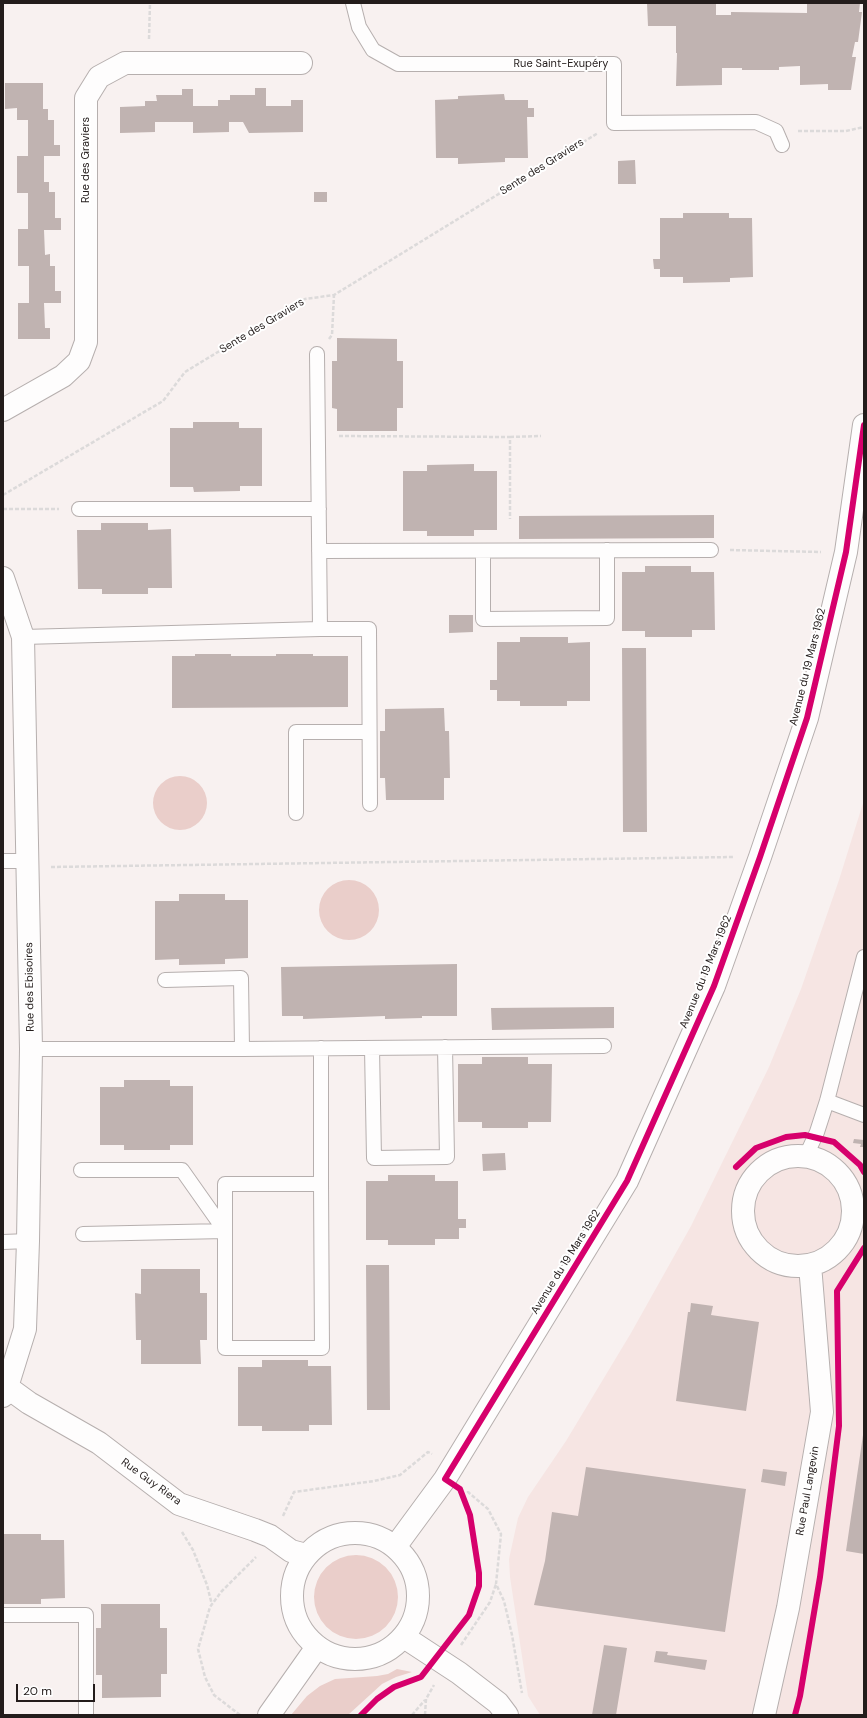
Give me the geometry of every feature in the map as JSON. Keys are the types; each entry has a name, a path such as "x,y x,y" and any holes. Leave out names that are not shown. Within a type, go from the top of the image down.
{"street":[{"name":"Rue des Graviers","path":"3,410 63,376 79,361 86,342 86,98 99,77 125,63 301,63"},
{"name":"Avenue du 19 Mars 1962","path":"395,1546 445,1479 627,1182 714,986 807,718 846,552 864,425"},
{"name":"Rue des Ebisoires","path":"3,578 23,637 30,1049 28,1242 25,1329 5,1392"},
{"path":"791,1156 806,1156 822,1161 836,1170 847,1184 852,1200 853,1217 848,1233 839,1248 826,1258 810,1264 791,1265 773,1260 759,1249 748,1233 743,1215 745,1196 753,1179 763,1168 776,1160 791,1156"},
{"name":"Rue Paul Langevin","path":"764,1715 788,1608 822,1412 810,1264"},
{"name":"Rue Guy Riera","path":"5,1392 29,1403 99,1443 179,1504 270,1536 291,1551 306,1556"},
{"path":"358,1532 378,1536 395,1546 409,1562 417,1580 419,1600 414,1620 404,1637 390,1650 372,1658 353,1660 334,1656 317,1647 303,1633 294,1614 291,1594 296,1573 306,1556 320,1542 339,1534 358,1532"},
{"path":"404,1637 459,1673 498,1702 507,1715"},
{"path":"268,1715 317,1647"}],"lane":[{"name":"Rue Saint-Exupéry","path":"353,3 358,27 373,50 398,64 614,64 614,123"},
{"path":"614,123 756,122 776,131 782,145"},
{"path":"318,354 320,629"},
{"path":"79,509 319,509"},
{"path":"483,551 483,619 607,618 607,550"},
{"path":"319,551 711,550"},
{"path":"23,637 369,629 370,804"},
{"path":"296,813 296,732 369,732"},
{"path":"3,861 28,861"},
{"path":"806,1156 817,1132 827,1101 864,957"},
{"path":"165,980 241,978 242,1049"},
{"path":"30,1049 604,1046"},
{"path":"372,1048 374,1158 447,1157 445,1047"},
{"path":"321,1048 322,1348 225,1348 225,1184 321,1184"},
{"path":"827,1101 864,1115"},
{"path":"81,1170 182,1170 225,1231"},
{"path":"83,1234 225,1231"},
{"path":"3,1242 28,1242"},
{"path":"3,1615 86,1615 86,1715"}],"path":[{"path":"148,63 150,3"},
{"path":"776,131 846,131 864,127"},
{"path":"318,354 332,335 334,294"},
{"path":"318,436 541,436"},
{"path":"510,437 510,519"},
{"path":"3,509 79,509"},
{"path":"711,550 846,552"},
{"path":"28,861 47,868 52,868 760,857"},
{"path":"283,1516 294,1492 374,1481 400,1475 428,1452 434,1456"},
{"path":"445,1479 460,1489 463,1496"},
{"path":"461,1645 490,1602 496,1584 501,1534 485,1510 468,1492 470,1486"},
{"path":"179,1526 193,1550 207,1585 212,1605"},
{"path":"240,1715 214,1695 205,1677 198,1650 212,1605 221,1592 258,1554"},
{"path":"496,1584 504,1601 512,1635 522,1697"},
{"path":"412,1715 426,1699 438,1680"},
{"path":"425,1715 426,1699"}],"shaded area":[{"path":"175,776 185,776 195,780 203,788 207,798 207,808 203,818 195,826 185,830 175,830 165,826 157,818 153,808 153,798 157,788 165,780"},
{"path":"864,800 864,1715 540,1715 528,1696 510,1577 509,1559 518,1518 528,1497 566,1441 631,1333 691,1226 769,1067 801,989 839,880"},
{"path":"349,880 365,885 370,889 374,894 379,910 374,926 370,931 365,935 349,940 333,935 328,931 324,926 319,910 324,894 328,889 333,885"},
{"path":"356,1555 372,1558 386,1567 395,1581 398,1597 395,1613 386,1627 372,1636 356,1639 340,1636 326,1627 317,1613 314,1597 317,1581 326,1567 340,1558"},
{"path":"397,1669 412,1672 396,1677 382,1684 348,1715 291,1715 307,1696 320,1686 335,1679 377,1676 388,1674"}],"building":[{"path":"647,3 716,3 716,15 731,15 731,12 807,13 807,3 860,3 859,12 862,12 858,42 855,42 852,57 856,57 851,90 828,90 828,84 800,85 800,66 779,67 779,70 742,70 742,68 722,68 722,85 676,86 676,26 648,26"},
{"path":"5,83 43,83 43,109 48,109 48,120 54,120 54,145 60,145 60,156 44,156 44,182 49,182 49,192 55,192 55,218 61,218 61,230 44,230 45,255 50,254 50,266 55,266 55,291 61,291 61,303 44,303 45,328 50,328 50,339 18,339 18,303 29,303 29,266 18,266 18,229 28,229 28,193 17,193 17,156 28,156 28,120 17,120 17,108 5,109"},
{"path":"255,88 266,88 266,106 291,106 291,100 303,100 303,132 249,133 243,122 229,122 229,132 193,133 193,122 155,122 155,132 120,133 120,107 145,106 145,101 157,101 156,95 182,95 182,89 193,89 193,106 218,106 218,100 230,100 230,95 255,95"},
{"path":"504,94 505,100 528,100 528,108 534,108 534,117 527,117 528,158 505,158 505,162 458,164 458,158 436,158 435,100 458,99 458,96"},
{"path":"635,160 636,184 618,184 618,161"},
{"path":"314,192 327,192 327,202 314,202"},
{"path":"683,213 729,213 729,218 752,218 753,277 730,278 730,282 683,283 683,277 660,277 660,269 654,269 653,259 660,259 660,218 683,218"},
{"path":"337,338 397,339 397,361 403,361 403,408 397,408 397,431 337,431 337,409 332,408 332,361 337,361"},
{"path":"193,422 239,422 239,428 262,428 262,486 240,486 240,491 194,492 193,487 170,487 170,428 193,428"},
{"path":"474,464 474,471 497,471 497,530 474,530 474,536 427,536 427,531 403,531 403,471 427,471 427,465"},
{"path":"714,515 714,538 519,539 519,516"},
{"path":"101,523 148,523 148,530 171,529 172,588 148,588 148,594 102,594 102,589 78,589 77,530 101,530"},
{"path":"645,566 691,566 691,572 714,572 715,630 692,630 692,637 645,637 645,631 622,631 622,572 645,572"},
{"path":"449,615 473,615 473,632 449,633"},
{"path":"520,637 568,637 568,643 590,642 590,701 567,701 567,706 520,706 520,701 497,701 497,690 490,690 490,680 497,680 497,642 520,642"},
{"path":"622,648 646,648 647,832 623,832"},
{"path":"195,654 276,656 276,654 313,654 313,656 348,656 348,707 172,708 172,656 195,656"},
{"path":"444,708 445,731 449,731 450,778 444,778 444,800 386,800 385,778 380,778 380,731 385,731 385,709"},
{"path":"179,894 225,894 225,900 248,900 248,958 225,959 225,964 179,965 179,959 155,960 155,901 179,901"},
{"path":"457,964 457,1016 422,1016 422,1018 385,1019 385,1016 303,1019 303,1016 282,1016 281,967"},
{"path":"614,1007 614,1028 492,1030 491,1008"},
{"path":"482,1057 528,1057 528,1064 552,1064 551,1122 528,1122 528,1128 482,1128 482,1122 458,1122 458,1064 482,1064"},
{"path":"124,1080 170,1080 170,1086 193,1086 193,1145 170,1145 170,1150 124,1150 124,1145 100,1145 100,1087 124,1087"},
{"path":"854,1139 864,1140 864,1147 860,1147 861,1144 853,1143"},
{"path":"505,1153 506,1170 483,1171 482,1154"},
{"path":"388,1175 435,1175 435,1181 458,1181 458,1219 466,1219 466,1228 459,1228 459,1239 435,1239 435,1245 388,1245 388,1240 366,1240 366,1181 388,1181"},
{"path":"366,1265 389,1265 390,1410 367,1410"},
{"path":"141,1269 200,1269 200,1293 207,1293 207,1340 200,1340 201,1364 141,1364 141,1340 136,1340 135,1293 141,1294"},
{"path":"691,1303 713,1306 711,1315 759,1322 746,1411 676,1401 688,1312 690,1312"},
{"path":"262,1360 308,1360 308,1366 331,1366 332,1425 309,1425 309,1431 262,1431 262,1426 238,1426 238,1367 262,1367"},
{"path":"864,1435 864,1554 846,1551"},
{"path":"586,1467 746,1489 725,1632 534,1605 545,1561 552,1512 578,1516"},
{"path":"763,1469 787,1472 785,1486 761,1482"},
{"path":"3,1534 41,1534 41,1540 64,1540 65,1598 41,1599 41,1604 3,1604"},
{"path":"101,1604 160,1604 160,1628 167,1628 167,1674 161,1674 161,1697 102,1698 102,1675 96,1675 96,1628 101,1628"},
{"path":"604,1645 627,1648 616,1715 592,1715"},
{"path":"656,1651 668,1652 667,1655 707,1660 705,1670 654,1662"}],"cycle path":[{"path":"361,1715 377,1699 394,1687 421,1677 469,1615 479,1586 479,1573 470,1515 460,1489 445,1479 627,1181 714,986 807,718 846,552 864,425"},
{"path":"736,1167 756,1148 786,1137 805,1135 834,1142 860,1165 864,1172"},
{"path":"795,1715 800,1696 820,1577 839,1426 837,1291 864,1248"}]}
